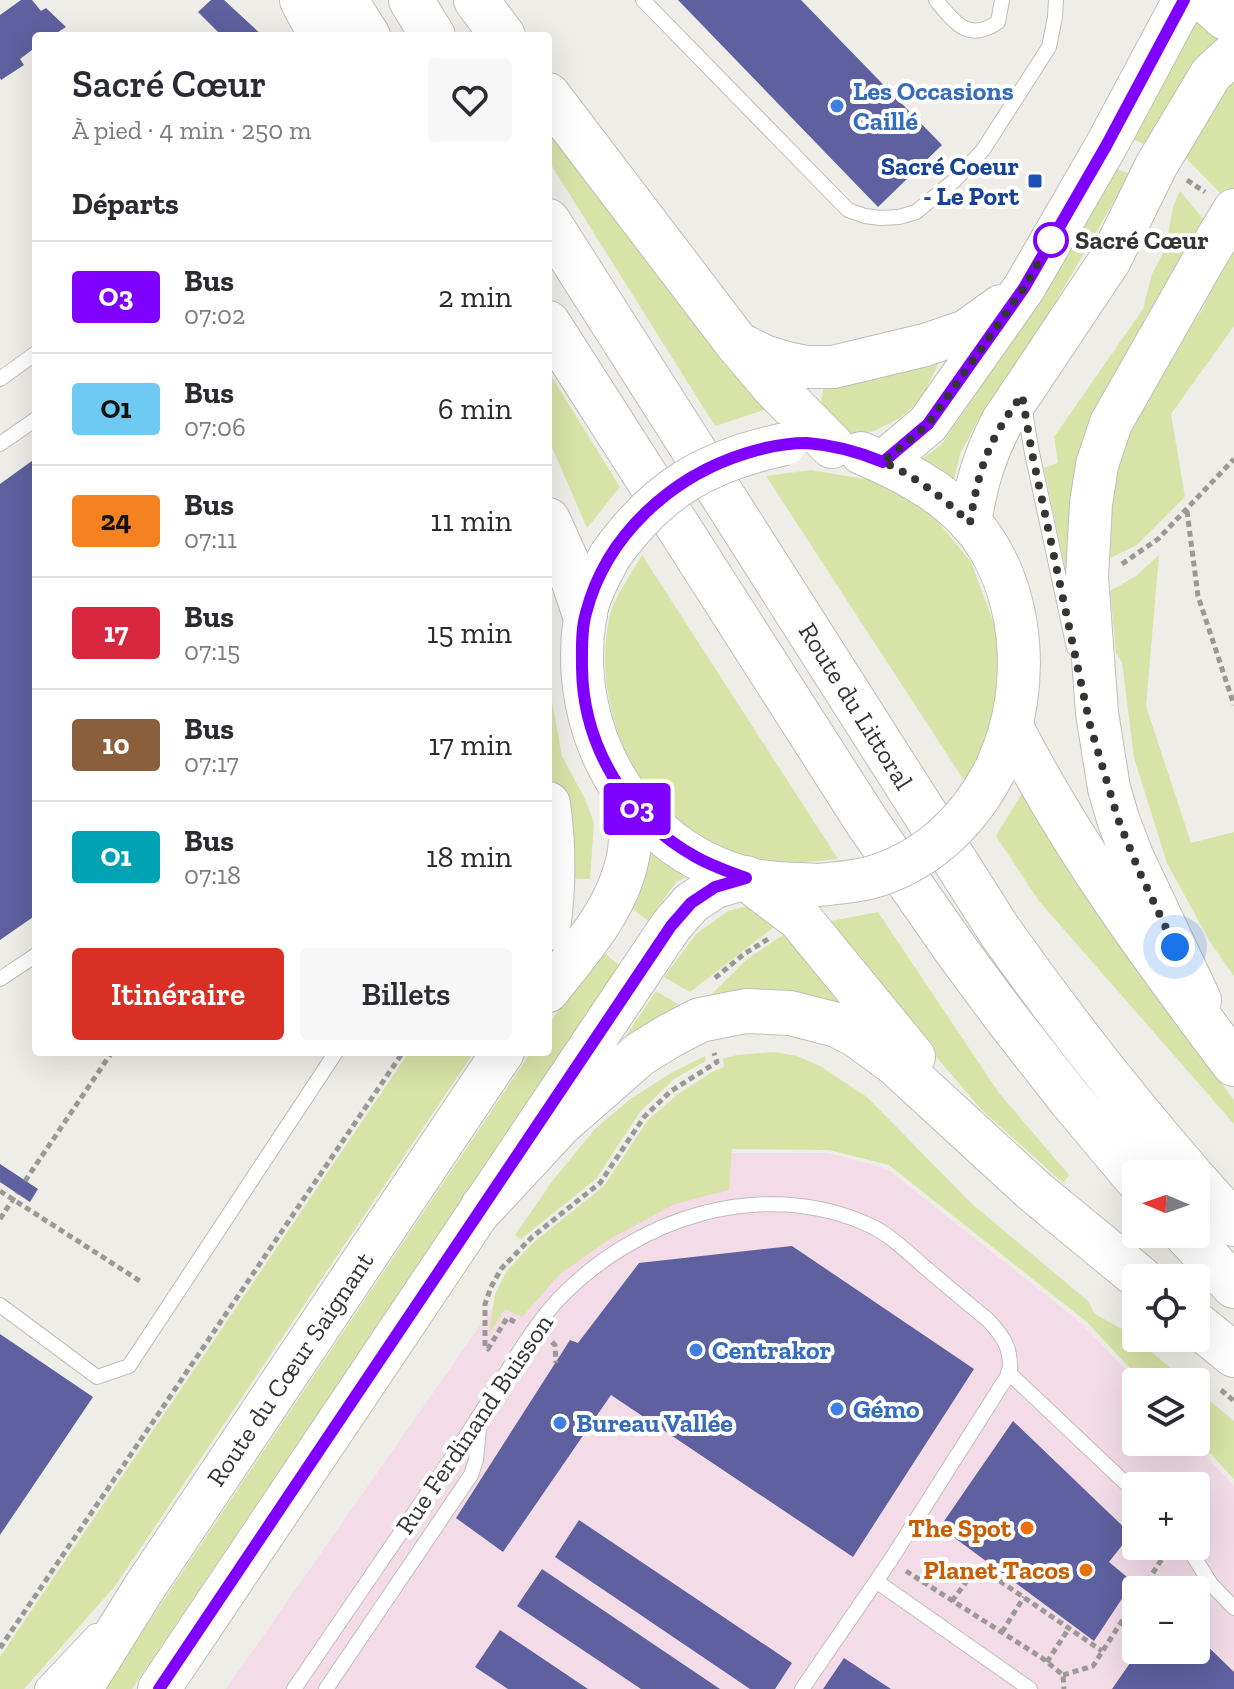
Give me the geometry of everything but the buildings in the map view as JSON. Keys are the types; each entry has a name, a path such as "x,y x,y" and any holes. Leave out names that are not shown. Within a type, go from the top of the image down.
{"highway":[{"path":"302,0 319,32"},
{"path":"345,0 365,32"},
{"path":"411,0 431,32"},
{"path":"476,0 500,32"},
{"path":"552,100 736,342 775,388 832,446"},
{"name":"Route du Littoral","path":"552,227 999,930 1047,999 1126,1100 1178,1160"},
{"name":"Route du Littoral","path":"552,329 867,822 1004,1015 1122,1161"},
{"path":"552,529 585,615"},
{"path":"1012,729 1030,765 1102,881 1229,1058"},
{"path":"552,848 552,900"},
{"path":"746,878 810,902 877,1012 973,1133"},
{"path":"482,1208 560,1124 640,1054 700,1020 746,1011 771,1011 802,1015 837,1025 865,1041 896,1064 1033,1190 1123,1264"},
{"path":"1210,1197 1234,1224"},
{"path":"1199,1248 1234,1286"},
{"path":"1210,1335 1234,1355"}],"main road":[{"path":"883,462 928,424 1024,288 1106,146 1184,0"},
{"path":"1204,0 1224,18 1234,22"},
{"path":"970,523 975,488 988,448 1002,422 1110,260 1156,166 1211,74 1234,53"},
{"path":"1229,1058 1132,856 1118,819 1109,788 1097,713 1087,577 1091,504 1097,465 1111,423 1234,210"},
{"path":"736,342 764,356 806,367 843,365 925,345 966,331 1024,288"},
{"path":"746,878 697,858 646,820 629,800 603,758 586,706 582,650 585,615 595,586 622,539 653,504 691,477 735,457 785,444 807,443 859,452 901,470 931,489 970,523 992,556 1002,577 1019,643 1017,696 1012,729 994,772 970,811 915,859 810,902"},
{"path":"552,986 586,942 618,890 629,853 629,800"},
{"path":"159,1689 180,1670 482,1208 681,913 715,887 746,878"},
{"name":"Route du Cœur Saignant","path":"81,1689 144,1588 500,1056"}],"street":[{"path":"48,1689 144,1588"}],"lane":[{"path":"643,0 848,210 881,218 916,212 955,180 983,150 1049,47 1056,0"},
{"path":"936,0 955,23 977,31 988,29 998,22 1002,0"},
{"path":"0,379 32,356"},
{"path":"1022,395 1079,676 1109,788"},
{"path":"0,444 32,422"},
{"path":"0,979 32,958"},
{"path":"0,1305 97,1377 129,1366 333,1056"},
{"name":"Rue Ferdinand Buisson","path":"294,1689 480,1415 533,1331 555,1303 621,1249 680,1219 731,1207 812,1207 873,1227 987,1319 1007,1344 1010,1355 1008,1372"},
{"path":"802,1689 876,1581 1008,1372 1122,1480"},
{"path":"326,1689 471,1475 476,1460 480,1415"},
{"path":"1196,1560 1211,1584 1234,1608"},
{"path":"876,1581 1030,1689"}],"path":[{"path":"1087,577 1113,570 1158,539 1234,459"},
{"path":"1187,510 1198,596 1234,705"},
{"path":"556,1363 555,1345 507,1318 488,1349 485,1347 485,1304 491,1287 501,1269 532,1237 600,1183 644,1117 671,1091 717,1062 698,1013 688,1002 810,902"},
{"path":"25,1181 109,1056"},
{"path":"0,1648 400,1056"},
{"path":"0,1191 143,1283"},
{"path":"0,1219 17,1193"},
{"path":"898,1566 1047,1662 1063,1675 1064,1689"},
{"path":"952,1601 978,1566 1102,1651"},
{"path":"1002,1632 1024,1597"},
{"path":"1063,1675 1093,1666 1122,1620"},
{"path":"1047,1662 1069,1628"}],"shaded area":[{"path":"717,1153 828,1153 887,1169 1081,1323 1124,1368 1122,1456 1206,1456 1234,1486 1234,1689 226,1689 502,1294"}],"green space":[{"path":"1196,15 1223,36 1147,146 1130,137"},
{"path":"1234,63 1234,187 1226,199 1177,149"},
{"path":"552,121 773,407 715,426 552,166"},
{"path":"1115,168 1130,174 1055,303 976,424 960,454 953,484 920,460 941,445 1044,295"},
{"path":"1180,191 1211,228 1103,401 1079,569 1066,572 1044,468 1058,463 1054,437 1143,309 1152,274 1166,247 1173,207"},
{"path":"1230,241 1234,244 1234,326 1171,414 1185,497 1137,545 1106,560 1105,530 1126,421 1203,309"},
{"path":"946,348 921,399 900,418 874,431 850,434 818,421 825,379"},
{"path":"552,377 620,487 587,528 552,447"},
{"path":"811,470 870,480 928,510 971,562 996,629 1001,676 991,726 967,785 766,476"},
{"path":"642,555 838,859 774,862 738,854 708,841 682,823 643,785 625,751 612,714 605,654 612,608"},
{"path":"1159,555 1146,706 1191,843 1234,832 1234,976 1210,942 1167,863 1134,758 1122,662 1116,653 1110,591 1136,576"},
{"path":"552,702 562,756 594,823 590,879 561,878 561,832 552,784"},
{"path":"1024,790 1119,946 1234,1100 1234,1124 1039,901 996,836"},
{"path":"655,853 691,875 676,882 648,921 629,906 647,855"},
{"path":"752,905 784,919 690,992 664,977 696,934 728,911"},
{"path":"878,912 999,1093 1069,1175 1063,1183 982,1110 821,923"},
{"path":"791,930 862,1009 703,1003 747,959"},
{"path":"600,949 620,966 132,1689 104,1689 528,1056 552,1056 552,1020"},
{"path":"656,991 689,1011 614,1054"},
{"path":"774,1052 797,1056 820,1066 867,1097 972,1204 1088,1301 1095,1314 1122,1329 1122,1352 1151,1352 1171,1368 1130,1368 1087,1322 889,1165 829,1150 732,1149 729,1190 675,1204 613,1237 560,1274 522,1317 505,1309 489,1334 495,1294 506,1272 534,1242 604,1186 648,1120 678,1094 724,1067 723,1059"},
{"path":"406,1056 471,1056 115,1586 24,1689 0,1689 0,1657"},
{"path":"705,1056 706,1061 674,1079 640,1112 596,1179 521,1239 515,1235 554,1179 595,1129 629,1100"},
{"path":"1210,1401 1234,1421 1234,1479 1210,1453"}],"bus line":[{"name":"O3","path":"159,1689 671,926 691,903 715,887 746,878 697,858 646,820 629,800 603,758 586,706 582,650 585,615 610,556 653,504 691,477 735,457 785,444 807,443 859,452 883,462 928,424 1024,288 1106,146 1184,0"}],"place":[{"name":"Les Occasions Caillé","path":"837,106"},
{"name":"Sacré Coeur - Le Port","path":"1035,181"},
{"name":"Sacré Cœur","path":"1051,240"},
{"name":"Centrakor","path":"696,1350"},
{"name":"Gémo","path":"837,1409"},
{"name":"Bureau Vallée","path":"560,1423"},
{"name":"The Spot","path":"1027,1528"},
{"name":"Planet Tacos","path":"1086,1570"}],"route":[{"path":"1051,240 1024,288 928,424 883,462 931,489 970,523 975,488 988,448 1022,395 1090,725 1132,856 1175,947"}]}
